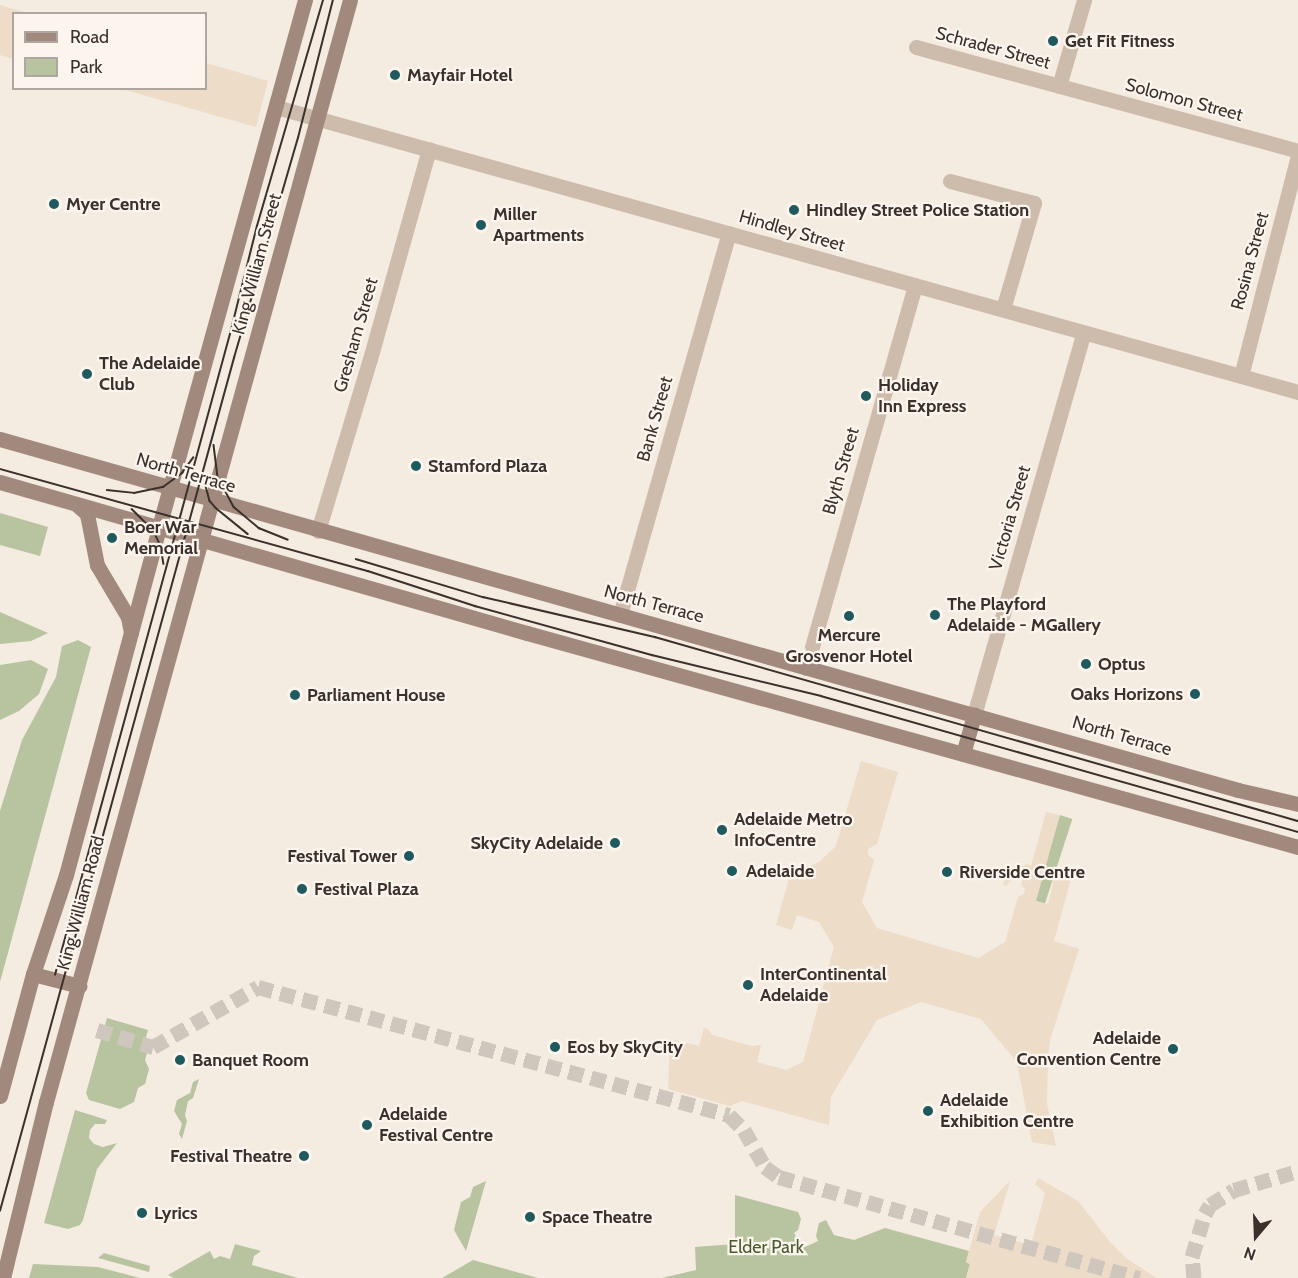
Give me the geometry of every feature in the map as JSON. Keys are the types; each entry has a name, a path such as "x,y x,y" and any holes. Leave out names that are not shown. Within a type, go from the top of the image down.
{"main road":[{"name":"King William Street","path":"170,489 305,0"},
{"name":"King William Street","path":"200,539 350,0"},
{"name":"North Terrace","path":"0,439 211,501 1238,790 1298,804"},
{"path":"0,482 1298,847"},
{"name":"King William Road","path":"0,1096 33,974 66,875 170,489"},
{"path":"73,503 83,508 87,514 97,565 128,617 131,638"},
{"name":"King William Road","path":"3,1278 32,1157 200,539"},
{"path":"963,754 974,715"},
{"path":"33,974 79,986"}],"street":[{"path":"1059,86 1084,0"},
{"name":"Schrader Street","path":"916,46 1059,86"},
{"name":"Solomon Street","path":"1059,86 1298,151"},
{"name":"Hindley Street","path":"276,107 1298,392"},
{"name":"Gresham Street","path":"318,531 370,359 429,149"},
{"name":"Rosina Street","path":"1241,376 1298,156"},
{"path":"950,181 1034,203 1003,309"},
{"name":"Bank Street","path":"620,615 729,233"},
{"name":"Blyth Street","path":"806,668 915,285"},
{"name":"Victoria Street","path":"974,715 1084,332"}],"green space":[{"path":"0,513 48,527 40,556 0,545"},
{"path":"0,612 48,633 31,641 0,644"},
{"path":"78,640 91,647 0,982 0,811 22,740 56,677 62,646"},
{"path":"31,660 48,669 39,694 19,711 0,720 0,665"},
{"path":"1060,815 1072,819 1045,904 1032,900"},
{"path":"107,1018 148,1030 145,1041 149,1046 145,1060 149,1069 145,1084 138,1088 134,1102 120,1109 89,1100 86,1093"},
{"path":"199,1079 193,1098 188,1101 185,1115 187,1121 182,1139 179,1134 182,1124 174,1111 177,1100 190,1093 193,1082"},
{"path":"75,1110 107,1120 105,1124 95,1124 90,1130 89,1138 94,1144 103,1147 117,1143 97,1169 83,1220 80,1225 68,1229 44,1223"},
{"path":"486,1181 466,1251 454,1230 461,1202 470,1197 473,1187"},
{"name":"Elder Park","path":"735,1195 798,1212 801,1219 798,1230 794,1233 801,1245 805,1247 818,1241 816,1236 819,1223 826,1220 834,1235 854,1240 885,1228 969,1251 966,1262 970,1264 966,1278 662,1278 696,1270 695,1247 735,1244"},
{"path":"235,1244 261,1251 254,1256 252,1265 298,1278 174,1278 168,1275 210,1251 214,1259 220,1256 230,1259"},
{"path":"104,1253 150,1266 149,1272 98,1258"},
{"path":"473,1260 538,1278 442,1278"},
{"path":"33,1264 98,1267 140,1278 29,1278"}],"shaded area":[{"path":"0,5 24,12 12,12 12,59 0,55"},
{"path":"207,63 268,81 256,127 126,90 207,90"},
{"path":"861,761 898,772 877,844 868,849 868,855 874,860 862,902 877,928 978,958 1005,942 1018,897 1024,894 1025,889 1021,885 1023,878 1014,878 1006,886 1003,885 1006,875 1027,864 1031,866 1046,812 1060,815 1036,901 1048,904 1056,871 1072,875 1054,941 1079,949 1050,1040 1048,1057 1047,1104 1056,1146 1032,1142 1017,1062 981,1019 921,1002 877,1020 831,1097 829,1125 742,1101 730,1106 668,1089 670,1039 699,1046 704,1028 712,1035 752,1046 761,1045 757,1062 786,1070 803,1062 834,947 819,922 797,915 792,930 776,925 790,875 819,862 836,846"},
{"path":"1038,1178 1078,1201 1110,1242 1126,1258 1156,1278 966,1278 970,1264 966,1262 980,1212 1010,1181 994,1235 1031,1245 1045,1193 1035,1184"}],"tunnel":[{"path":"97,1030 153,1047 258,987 729,1115 744,1130 765,1167 779,1177 1139,1278"},
{"path":"1194,1278 1192,1257 1210,1205 1234,1190 1298,1171"}],"tram line":[{"path":"55,975 230,334 257,226 323,0"},
{"path":"0,1211 234,358 298,138 333,0"},
{"path":"214,445 218,477 234,507 259,528 288,540"},
{"path":"107,490 134,493 163,487 182,473 193,458"},
{"path":"0,469 368,571 475,606 652,655 821,696 1298,832"},
{"path":"203,475 210,501 248,534"},
{"path":"132,509 153,530 161,546 164,564"},
{"path":"356,559 483,597 655,637 1298,821"}],"place":[{"name":"Get Fit Fitness","path":"1053,41"},
{"name":"Mayfair Hotel","path":"395,75"},
{"name":"Myer Centre","path":"54,204"},
{"name":"Hindley Street Police Station","path":"794,210"},
{"name":"Miller Apartments","path":"481,225"},
{"name":"The Adelaide Club","path":"87,374"},
{"name":"Holiday Inn Express","path":"866,396"},
{"name":"Stamford Plaza","path":"416,466"},
{"name":"Boer War Memorial","path":"112,538"},
{"name":"The Playford Adelaide - MGallery","path":"935,615"},
{"name":"Mercure Grosvenor Hotel","path":"849,616"},
{"name":"Optus","path":"1086,664"},
{"name":"Oaks Horizons","path":"1195,694"},
{"name":"Parliament House","path":"295,695"},
{"name":"Adelaide Metro InfoCentre","path":"722,830"},
{"name":"SkyCity Adelaide","path":"615,843"},
{"name":"Festival Tower","path":"409,856"},
{"name":"Adelaide","path":"732,871"},
{"name":"Riverside Centre","path":"947,872"},
{"name":"Festival Plaza","path":"302,889"},
{"name":"InterContinental Adelaide","path":"748,985"},
{"name":"Eos by SkyCity","path":"555,1047"},
{"name":"Adelaide Convention Centre","path":"1173,1049"},
{"name":"Banquet Room","path":"180,1060"},
{"name":"Adelaide Exhibition Centre","path":"928,1111"},
{"name":"Adelaide Festival Centre","path":"367,1125"},
{"name":"Festival Theatre","path":"304,1156"},
{"name":"Lyrics","path":"142,1213"},
{"name":"Space Theatre","path":"530,1217"}]}
